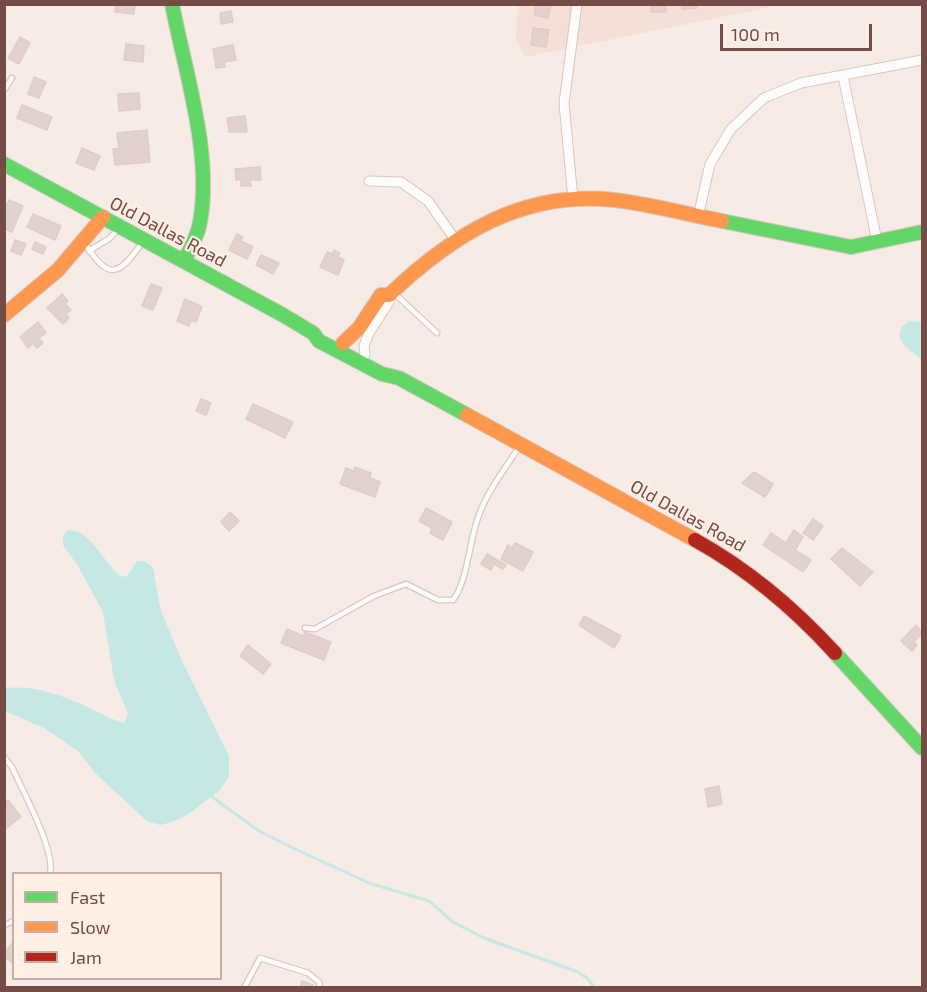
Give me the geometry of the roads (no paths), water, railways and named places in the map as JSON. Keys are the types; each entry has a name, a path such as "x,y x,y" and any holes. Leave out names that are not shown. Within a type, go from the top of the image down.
{"main road":[{"path":"172,4 203,186 199,225 184,261"},
{"name":"Old Dallas Road","path":"4,164 313,333 319,340 382,374 392,375 724,556 754,575 796,614 922,748"},
{"path":"343,344 359,328 381,295 390,293 454,237 492,217 573,199 613,201 851,247 922,232"},
{"path":"4,315 86,246 103,217"},
{"name":"Old Dallas Road","path":"313,333 323,333 365,355 387,368 392,375"}],"street":[{"path":"573,199 564,103 577,4"},
{"path":"698,217 710,164 730,129 764,98 801,83 922,60"},
{"path":"843,76 877,241"},
{"path":"369,182 401,182 428,201 454,237"},
{"path":"365,355 364,346 389,302 390,293"}],"lane":[{"path":"4,90 12,78"},
{"path":"120,226 110,238 86,246 99,267 117,269 132,258 144,239"},
{"path":"390,293 437,333"},
{"path":"304,628 315,629 374,596 405,584 438,600 453,600 459,592 470,540 479,513 494,483 521,445"},
{"path":"4,757 12,767 41,835 51,861 50,872"},
{"path":"244,987 260,958 308,973 319,982 320,987"}],"water":[{"path":"909,321 922,322 922,360 906,347 900,337 902,327"},
{"path":"68,530 84,535 122,577 128,575 137,561 144,561 153,567 160,608 181,659 229,756 229,777 219,791 187,815 172,822 160,825 147,821 96,774 78,751 44,728 5,711 5,688 20,688 49,692 124,723 128,714 114,680 103,612 78,566 63,545 63,535"}],"waterway":[{"path":"208,794 259,831 369,883 429,901 453,922 484,938 578,972 595,988"}]}
